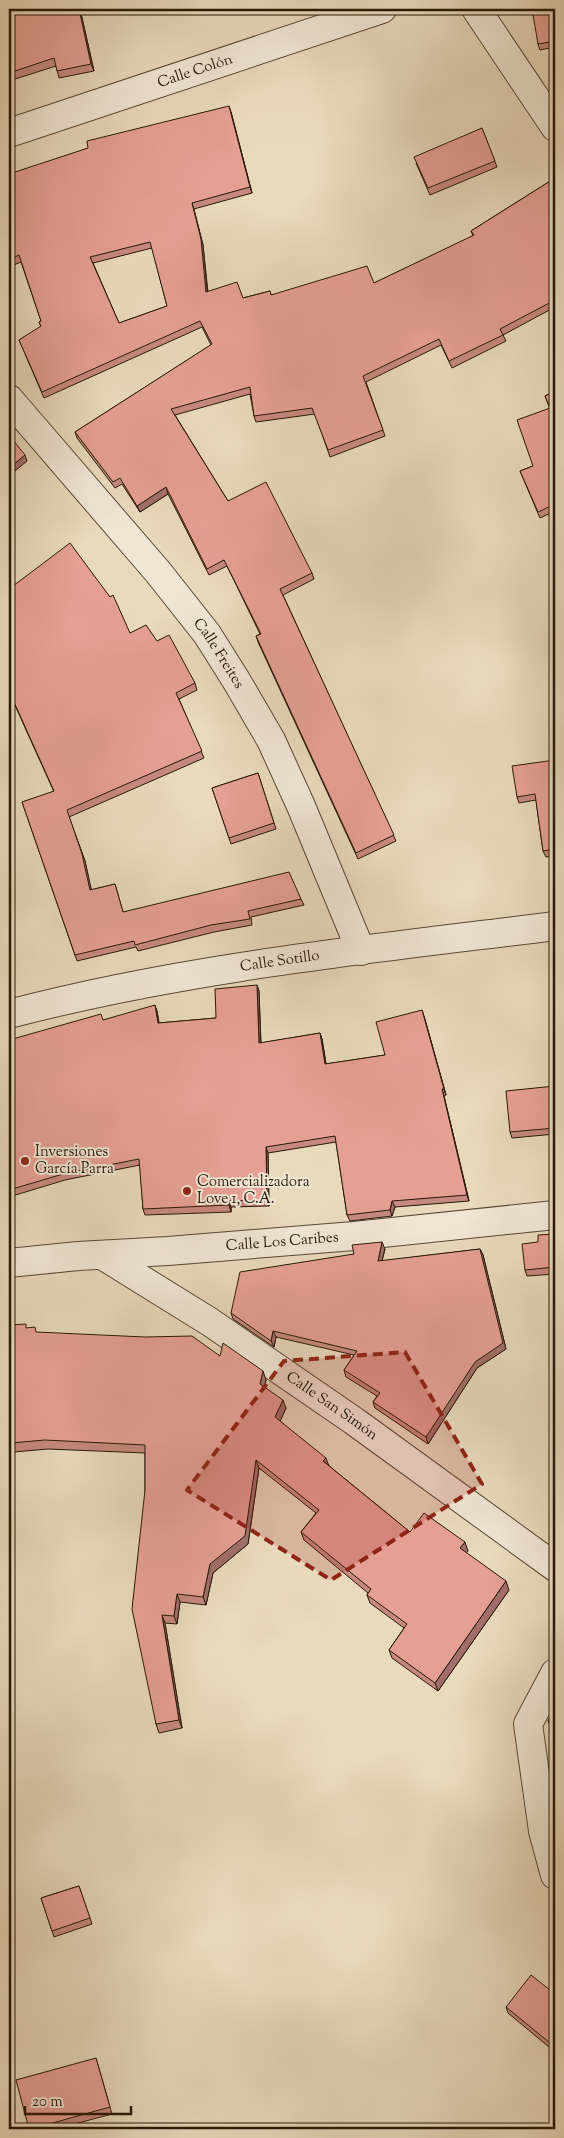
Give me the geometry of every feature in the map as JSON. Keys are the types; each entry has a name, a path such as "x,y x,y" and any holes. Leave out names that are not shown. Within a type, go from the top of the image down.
{"street":[{"name":"Calle Colón","path":"9,133 382,9"},
{"path":"476,9 555,127"},
{"name":"Calle Freites","path":"9,399 158,572 207,634 271,740 301,806 361,950"},
{"name":"Calle Sotillo","path":"9,1014 65,999 269,962 555,926"},
{"name":"Calle Los Caribes","path":"9,1263 344,1236 555,1215"},
{"name":"Calle San Simón","path":"102,1255 210,1322 354,1421 555,1567"},
{"path":"555,1672 528,1724 542,1831 555,1875"}],"highlighted area":[{"path":"405,1352 482,1484 331,1580 187,1490 284,1361"}],"building":[{"path":"9,9 79,9 91,64 57,71 54,58 9,73"},
{"path":"532,9 555,9 555,41 538,44"},
{"path":"229,106 250,187 192,203 201,239 206,292 237,282 243,298 270,291 271,295 367,266 374,283 474,235 471,231 555,178 555,300 500,329 503,335 449,361 439,339 363,376 383,430 328,450 312,408 254,416 250,387 171,409 228,501 266,482 312,573 280,589 394,835 356,853 256,636 261,634 224,560 207,569 166,487 137,506 120,478 113,482 75,432 212,344 200,321 42,392 19,340 41,326 39,322 41,321 19,255 9,260 9,174 88,148 87,141","holes":["150,242 167,306 119,323 90,257"]},
{"path":"482,128 495,161 428,188 414,157"},
{"path":"555,391 555,504 538,512 520,471 533,466 517,420 550,408 545,396"},
{"path":"9,435 25,455 9,468"},
{"path":"70,543 110,597 113,595 130,633 146,625 157,641 169,635 195,683 176,693 202,751 67,810 82,854 90,890 115,884 123,912 289,872 301,899 248,911 250,919 211,925 135,945 134,941 75,955 22,802 54,791 9,691 9,589"},
{"path":"555,760 555,849 543,851 535,794 517,797 512,766"},
{"path":"258,773 274,823 229,838 212,788"},
{"path":"257,985 259,1043 320,1033 325,1064 385,1055 376,1022 422,1010 444,1089 442,1089 467,1195 392,1201 390,1210 347,1215 335,1136 266,1147 267,1200 229,1201 229,1205 143,1209 139,1159 63,1174 9,1190 9,1040 101,1014 103,1020 155,1005 158,1023 216,1018 215,989"},
{"path":"555,1086 555,1128 510,1132 506,1091"},
{"path":"555,1234 555,1267 525,1270 522,1244 538,1242 538,1235"},
{"path":"382,1242 378,1261 480,1249 503,1343 475,1362 426,1437 373,1402 380,1393 344,1370 357,1351 273,1331 271,1341 231,1313 240,1272 354,1254 352,1245"},
{"path":"26,1324 26,1328 35,1327 36,1332 145,1337 192,1336 220,1356 223,1343 263,1371 260,1384 283,1400 275,1417 326,1458 323,1461 410,1532 424,1513 465,1542 460,1548 506,1581 435,1683 389,1650 407,1624 367,1595 371,1589 301,1532 319,1510 256,1460 245,1536 210,1564 203,1597 177,1594 174,1616 162,1615 179,1720 156,1724 132,1609 145,1490 145,1445 45,1440 11,1443 9,1418 9,1325"},
{"path":"555,1709 555,1725 548,1721"},
{"path":"79,1886 90,1918 52,1931 41,1898"},
{"path":"531,1975 555,1994 555,2047 506,2007"},
{"path":"96,2058 110,2107 49,2124 51,2129 29,2129 16,2080"}],"place":[{"name":"Inversiones García Parra","path":"25,1161"},
{"name":"Comercializadora Love 1, C.A.","path":"187,1191"}]}
